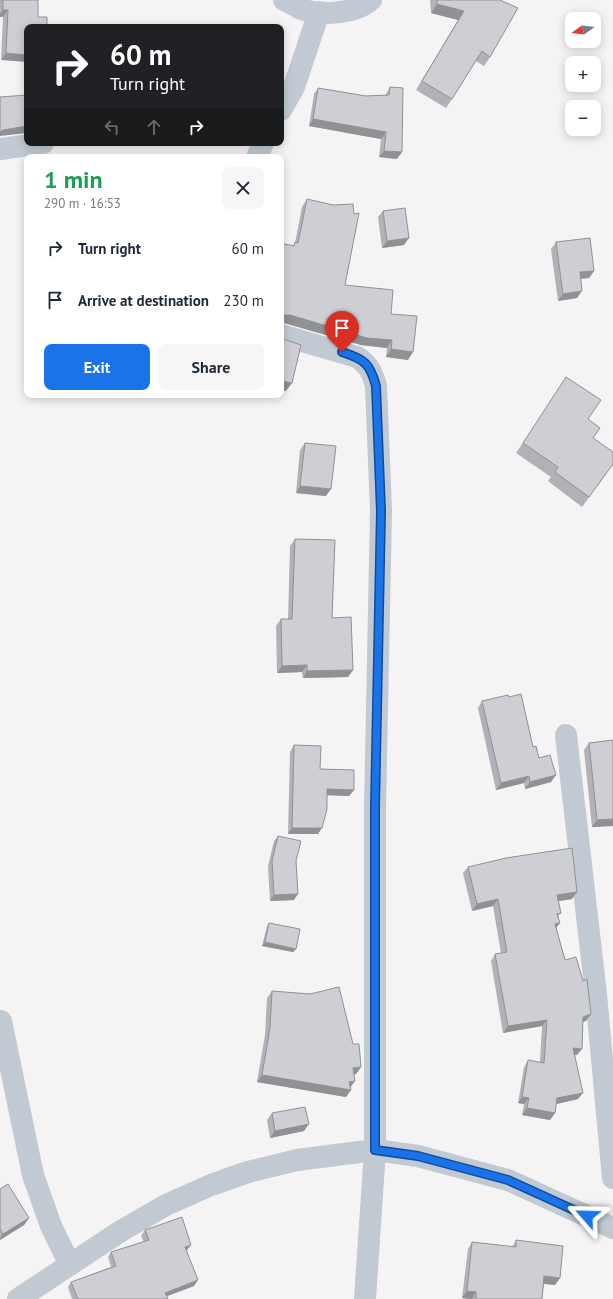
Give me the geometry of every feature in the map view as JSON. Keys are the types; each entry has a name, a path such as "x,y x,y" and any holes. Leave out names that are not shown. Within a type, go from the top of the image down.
{"street":[{"path":"284,0 302,9 319,12 354,9 371,0"},
{"path":"284,105 294,87 319,12"},
{"path":"0,149 24,146"},
{"path":"284,336 357,357 366,363 372,371 376,386 381,511 375,807 375,1150 365,1299"},
{"path":"566,735 595,986 613,1178"},
{"path":"1,1021 33,1174 51,1226 70,1266"},
{"path":"18,1299 140,1220 166,1205 211,1185 248,1172 297,1160 375,1150 418,1156 508,1180 613,1228"}],"building":[{"path":"3,0 38,0 38,17 47,17 47,24 24,24 24,55 6,53 8,10 3,10"},
{"path":"437,0 500,0 518,8 490,57 482,51 452,99 422,81 464,11 437,4"},
{"path":"390,87 403,88 402,152 384,151 386,132 313,119 318,88 366,96 389,95"},
{"path":"24,95 24,126 3,130 0,132 0,97"},
{"path":"307,199 333,205 353,204 354,214 359,213 345,285 393,290 391,314 417,316 413,352 391,349 392,340 367,338 290,315 284,315 284,244 294,246 295,242 298,243"},
{"path":"405,208 409,238 387,241 383,211"},
{"path":"590,238 594,271 580,272 582,291 563,294 556,242"},
{"path":"284,339 301,345 292,383 284,382"},
{"path":"566,377 601,400 588,419 600,428 593,438 613,452 613,464 589,497 555,472 558,467 523,443"},
{"path":"305,443 336,446 331,489 300,486"},
{"path":"295,539 335,540 332,618 351,617 353,670 307,671 307,665 282,666 281,619 292,619"},
{"path":"521,694 533,747 536,746 539,758 550,755 556,775 530,782 529,776 501,783 482,701 508,695 509,697"},
{"path":"613,740 613,819 597,820 589,743"},
{"path":"294,745 321,746 320,769 354,770 354,790 327,789 327,809 322,828 292,828"},
{"path":"278,836 301,841 296,861 298,894 274,895 272,861"},
{"path":"572,848 577,892 557,895 561,913 557,914 560,923 555,924 565,960 576,957 583,981 587,979 591,1014 583,1017 582,1049 573,1048 583,1093 557,1098 555,1113 527,1108 529,1098 522,1097 528,1060 544,1063 547,1020 508,1026 495,954 507,952 498,899 477,904 468,867 506,858"},
{"path":"269,923 300,929 296,949 265,942"},
{"path":"339,987 353,1044 359,1044 361,1067 353,1068 355,1081 349,1082 351,1090 262,1075 270,1028 272,991 310,994"},
{"path":"305,1107 309,1124 275,1131 272,1113"},
{"path":"8,1184 29,1218 3,1234 0,1229 0,1189"},
{"path":"182,1217 191,1245 185,1247 198,1280 165,1293 168,1299 78,1299 71,1282 116,1266 111,1252 149,1240 145,1230"},
{"path":"516,1240 563,1246 560,1278 544,1276 542,1299 476,1299 476,1292 467,1291 472,1242 516,1247"}],"route":[{"path":"342,352 357,357 366,363 372,371 376,386 381,511 380,633 375,807 375,1150 418,1156 508,1180 587,1216"}]}
